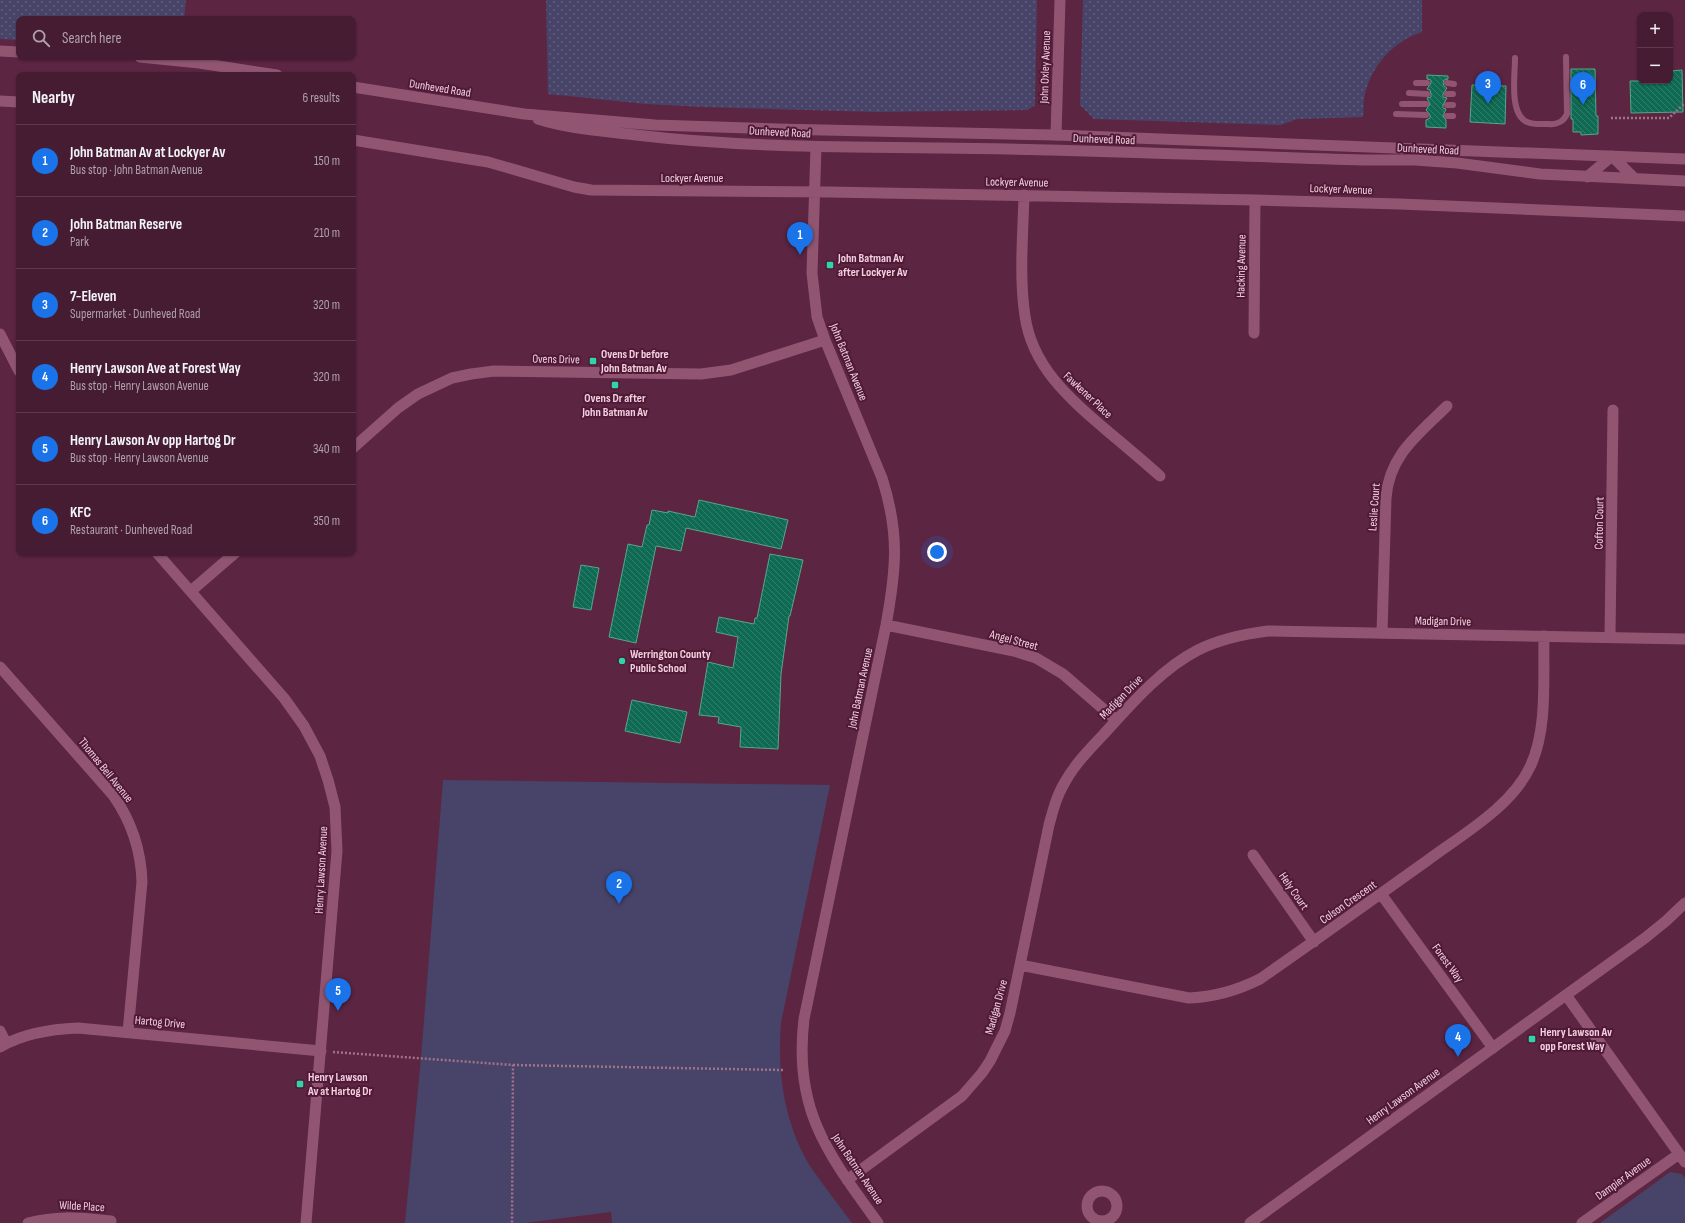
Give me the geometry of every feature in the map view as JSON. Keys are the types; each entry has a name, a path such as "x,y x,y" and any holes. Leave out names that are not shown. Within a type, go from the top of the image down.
{"street":[{"name":"John Oxley Avenue","path":"1056,136 1060,0"},
{"path":"0,51 16,52"},
{"path":"165,60 256,72"},
{"name":"Dunheved Road","path":"356,87 524,114 656,124 777,129 1346,145 1685,159"},
{"path":"0,102 16,102"},
{"name":"Dunheved Road","path":"524,114 553,124 689,141 816,147 1079,151 1364,160 1415,160 1457,163 1540,174 1685,181"},
{"path":"777,129 816,147 849,131"},
{"path":"1032,150 1056,136 1079,151"},
{"name":"Lockyer Avenue","path":"356,140 488,162 574,187 591,190 1024,195 1255,200 1400,204 1685,216"},
{"name":"John Batman Avenue","path":"816,147 812,259 813,289 818,317 825,340 882,478 888,497 894,526 895,554 894,580 886,625 808,997 802,1041 803,1075 809,1107 824,1144 847,1180 878,1223"},
{"path":"1587,176 1612,156 1634,178"},
{"name":"Fawkener Place","path":"1024,195 1023,303 1028,331 1037,355 1052,380 1072,402 1160,476"},
{"name":"Hacking Avenue","path":"1254,333 1255,200"},
{"path":"0,334 16,365"},
{"name":"Ovens Drive","path":"356,445 398,408 418,394 452,378 471,374 494,372 721,373 825,340"},
{"name":"Leslie Court","path":"1382,633 1386,498 1388,479 1402,450 1447,406"},
{"name":"Cofton Court","path":"1610,637 1614,410"},
{"name":"Henry Lawson Avenue","path":"160,556 297,715 314,744 328,780 336,814 337,851 306,1223"},
{"path":"191,591 232,556"},
{"name":"Angel Street","path":"886,625 1014,651 1036,658 1063,674 1116,720"},
{"name":"Madigan Drive","path":"847,1180 946,1109 962,1096 982,1073 1005,1031 1010,1013 1049,825 1058,795 1077,764 1116,720 1156,680 1176,664 1198,650 1221,640 1245,634 1268,631 1685,639"},
{"name":"Colson Crescent","path":"1020,964 1188,998 1207,998 1241,989 1260,979 1381,894 1500,806 1524,780 1536,754 1540,741 1542,724 1544,636"},
{"name":"Thomas Bell Avenue","path":"0,667 113,795 125,813 133,832 141,862 142,882 128,1032"},
{"name":"Hely Court","path":"1253,855 1314,942"},
{"name":"Forest Way","path":"1381,894 1493,1048"},
{"name":"Henry Lawson Avenue","path":"1250,1223 1645,938 1666,922 1685,903"},
{"path":"1566,995 1682,1158"},
{"name":"Hartog Drive","path":"3,1045 32,1034 63,1029 128,1032 321,1051"},
{"path":"0,1031 3,1045"},
{"name":"Dampier Avenue","path":"1582,1223 1682,1158"},
{"name":"Wilde Place","path":"28,1223 48,1218 68,1216 111,1221"}],"lane":[{"path":"1515,58 1515,106 1518,115 1532,124 1553,124 1562,121 1567,114 1566,57"},
{"path":"1416,83 1427,83"},
{"path":"1409,93 1427,94"},
{"path":"1402,104 1426,104"},
{"path":"1396,114 1426,115"}],"path":[{"path":"1611,118 1669,118 1685,103"},
{"path":"321,1051 513,1065 783,1070"},
{"path":"512,1223 513,1065"}],"shaded area":[{"path":"0,0 186,0 184,16 16,16 16,40 0,39"},
{"path":"546,0 1037,0 1035,105 1028,110 876,112 646,104 548,94"},
{"path":"1083,0 1422,0 1422,32 1411,36 1392,49 1377,67 1367,88 1363,117 1297,119 1281,125 1094,119 1080,105"},
{"path":"443,780 830,785 781,1023 780,1060 784,1097 788,1115 801,1150 810,1166 852,1223 612,1223 611,1212 525,1223 405,1223 421,1058"},
{"path":"1670,1172 1682,1174 1685,1178 1685,1223 1600,1223"}],"building":[{"path":"1571,69 1595,69 1598,134 1581,135 1581,132 1573,132 1573,119 1571,119"},
{"path":"1682,70 1683,112 1631,113 1630,81 1637,81 1637,84 1673,84 1673,71"},
{"path":"1427,75 1448,76 1448,79 1444,80 1443,83 1447,88 1443,94 1443,97 1447,98 1443,105 1443,108 1446,109 1443,116 1446,120 1446,128 1426,127 1426,120 1430,118 1430,115 1426,110 1430,104 1427,98 1431,97 1430,90 1427,89 1431,83 1431,80 1427,79"},
{"path":"1472,85 1506,86 1505,124 1470,122"},
{"path":"699,500 788,520 781,549 686,528 681,551 656,546 636,643 609,637 628,544 642,547 652,510 668,513 668,511 695,517"},
{"path":"770,554 803,560 789,616 781,674 778,749 740,747 741,727 718,723 719,717 699,715 708,662 733,668 738,637 716,632 719,617 754,624 755,618 757,618"},
{"path":"581,565 599,568 591,610 573,607"},
{"path":"632,700 687,712 680,743 625,731"}],"place":[{"name":"7-Eleven","path":"1488,104"},
{"name":"KFC","path":"1583,105"},
{"name":"John Batman Av at Lockyer Av","path":"800,255"},
{"name":"John Batman Av after Lockyer Av","path":"830,265"},
{"name":"Ovens Dr before John Batman Av","path":"593,361"},
{"name":"Ovens Dr after John Batman Av","path":"615,385"},
{"name":"Werrington County Public School","path":"622,661"},
{"name":"John Batman Reserve","path":"619,904"},
{"name":"Henry Lawson Av opp Hartog Dr","path":"338,1011"},
{"name":"Henry Lawson Av opp Forest Way","path":"1532,1039"},
{"name":"Henry Lawson Ave at Forest Way","path":"1458,1057"},
{"name":"Henry Lawson Av at Hartog Dr","path":"300,1084"}]}
